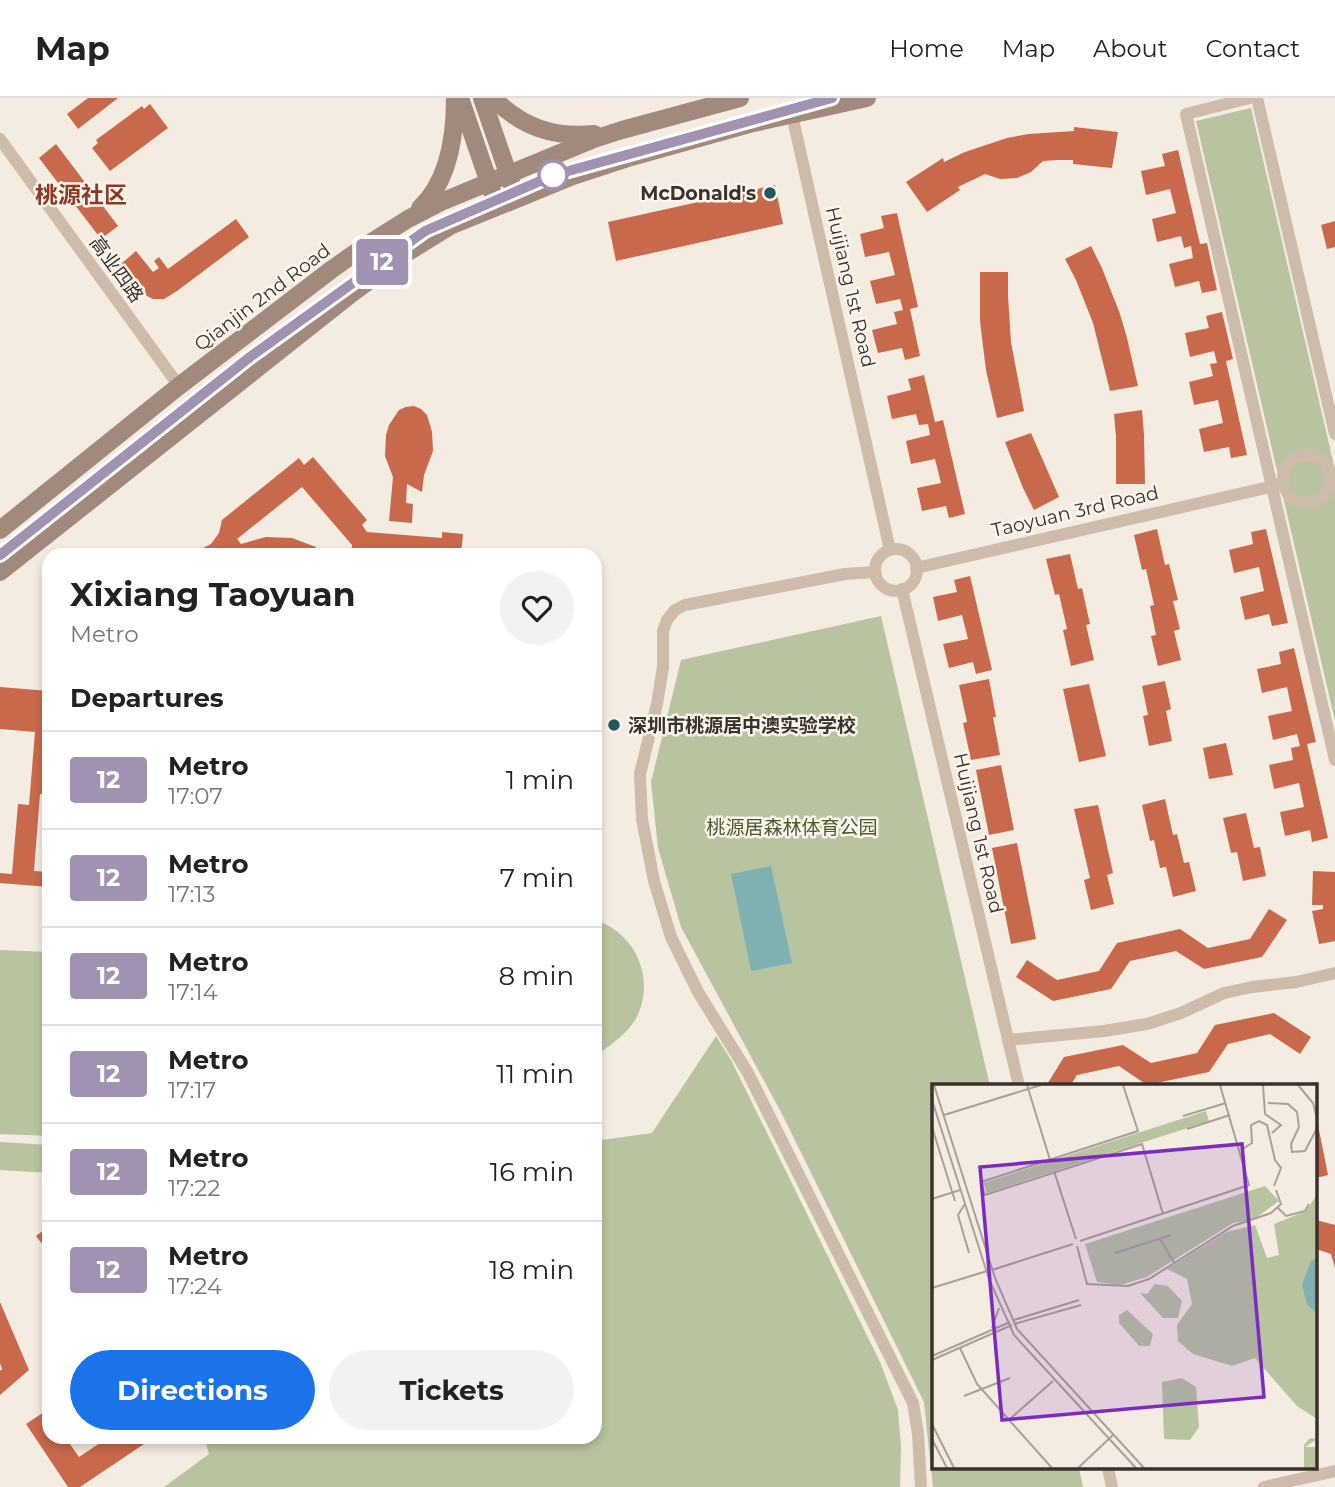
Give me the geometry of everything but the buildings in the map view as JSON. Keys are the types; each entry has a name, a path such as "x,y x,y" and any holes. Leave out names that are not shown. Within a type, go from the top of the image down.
{"main road":[{"path":"458,98 497,206"},
{"path":"408,219 427,201 439,183 452,141 458,98"},
{"path":"482,98 516,199"},
{"path":"493,98 523,122 564,135 622,130"},
{"name":"Qianjin 2nd Road","path":"0,530 331,270 408,219 441,202 594,139 740,98"},
{"path":"0,572 381,271 450,226 573,176 631,157 749,124 867,98"}],"street":[{"path":"1250,98 1222,101 1186,114 1278,485 1335,760"},
{"path":"1258,98 1335,435"},
{"name":"Huijiang 1st Road","path":"792,115 890,550"},
{"name":"高业四路","path":"0,139 179,387"},
{"path":"1305,454 1320,458 1333,473 1327,493 1314,503 1298,502 1278,485 1291,461 1305,454"},
{"name":"Taoyuan 3rd Road","path":"916,568 1278,485"},
{"path":"890,550 908,553 916,568 913,582 896,590 884,587 875,572 880,556 890,550"},
{"path":"875,572 845,574 685,605 675,610 663,631 663,667 640,774 642,819 654,881 671,937 698,992 748,1073 913,1403 921,1487"},
{"name":"Huijiang 1st Road","path":"902,589 1019,1084"},
{"path":"1008,1040 1147,1024 1181,1013 1224,993 1335,973"},
{"path":"1264,1487 1335,1471"}],"green space":[{"path":"1251,108 1335,470 1335,721 1196,121"},
{"name":"桃源居森林体育公园","path":"881,616 990,1084 932,1084 932,1470 1079,1470 1083,1487 933,1487 924,1402 782,1114 681,927 658,848 651,782 681,660"},
{"path":"602,923 610,926 632,947 643,975 644,990 635,1020 617,1040 602,1051"},
{"path":"0,950 42,952 42,1136 0,1134"},
{"path":"716,1036 731,1060 880,1362 898,1410 900,1487 164,1487 209,1454 206,1444 602,1444 602,1140 652,1133"},
{"path":"0,1142 42,1145 42,1173 0,1170"}],"water":[{"path":"771,866 792,963 751,971 731,874"}],"metro line":[{"name":"12","path":"0,555 250,357 425,231 554,175 832,98"}],"place":[{"name":"McDonald's","path":"770,193"},
{"name":"深圳市桃源居中澳实验学校","path":"614,725"}],"district":[{"name":"桃源社区","path":"81,195"}]}
